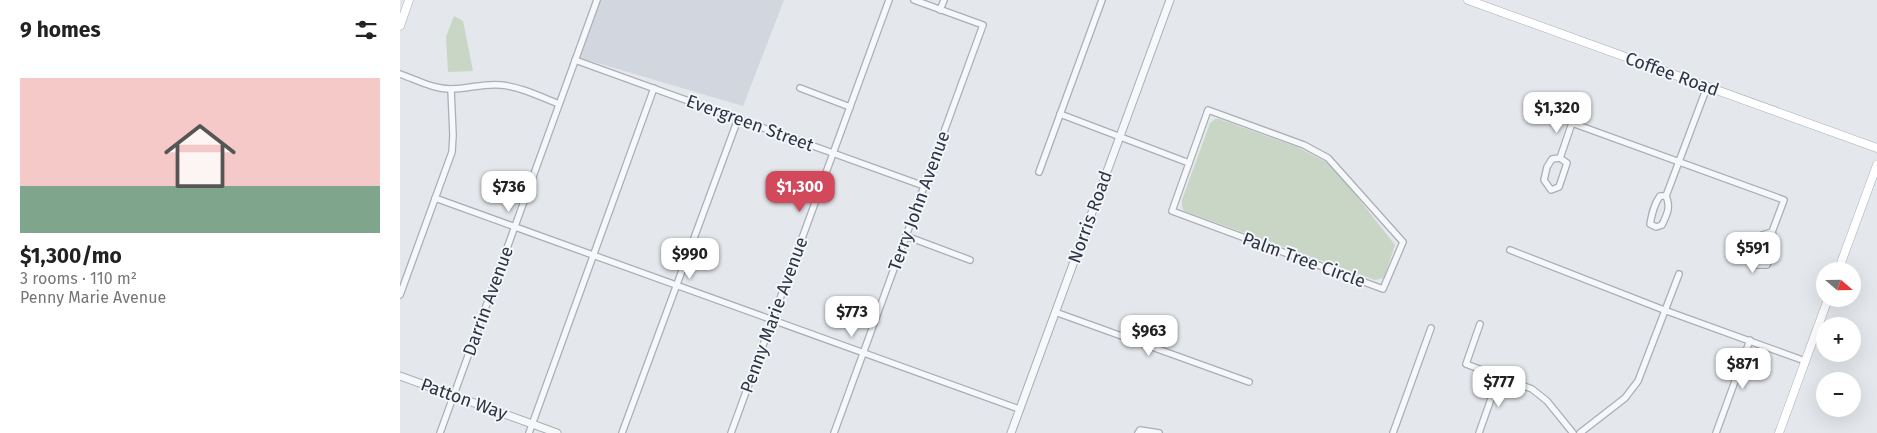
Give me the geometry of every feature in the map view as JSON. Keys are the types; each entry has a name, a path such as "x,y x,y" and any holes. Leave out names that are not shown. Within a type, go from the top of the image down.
{"main road":[{"path":"400,26 409,0"},
{"name":"Coffee Road","path":"1468,0 1877,148"},
{"path":"1841,262 1877,165"},
{"path":"1779,433 1825,308"}],"street":[{"name":"Darrin Avenue","path":"440,433 597,0"},
{"name":"Penny Marie Avenue","path":"731,433 889,0"},
{"path":"914,0 940,10 944,0"},
{"path":"1039,172 1102,0"},
{"name":"Norris Road","path":"1011,433 1170,0"},
{"name":"Terry John Avenue","path":"834,433 983,26 940,10"},
{"name":"Evergreen Street","path":"575,60 924,186"},
{"path":"400,74 430,86 451,89 482,85 503,85 559,104"},
{"path":"1666,196 1660,196 1652,212 1650,224 1656,227 1662,225 1667,216 1670,206 1666,196 1707,87"},
{"path":"529,433 654,88"},
{"path":"800,88 850,106"},
{"path":"400,295 452,152 451,89"},
{"name":"Palm Tree Circle","path":"1208,110 1304,144 1328,158 1403,242 1383,289 1172,211 1189,163 1208,110"},
{"path":"1060,114 1189,163"},
{"path":"622,433 738,119"},
{"path":"1560,158 1572,123 1784,200 1772,232 1776,243 1767,265 1756,265 1752,258 1762,235 1772,232"},
{"path":"1560,158 1567,164 1559,187 1551,190 1544,180 1547,167 1552,159 1560,158"},
{"path":"435,198 1019,410"},
{"path":"906,236 970,260"},
{"path":"1510,250 1664,310 1805,361"},
{"path":"1580,433 1625,398 1632,390 1642,372 1679,274"},
{"path":"1055,312 1249,382"},
{"path":"1480,324 1466,364 1523,385 1541,395 1573,433"},
{"path":"1393,433 1431,328"},
{"path":"1716,433 1750,340"},
{"name":"Patton Way","path":"400,376 557,433"},
{"path":"1479,433 1500,376"},
{"path":"1139,431 1159,433"}],"shaded area":[{"path":"597,0 784,0 743,106 577,57"}],"green space":[{"path":"454,16 463,21 473,71 448,72 446,37"},
{"path":"1215,119 1297,147 1326,162 1340,175 1395,245 1384,278 1375,280 1184,211 1182,200 1210,123"}]}
